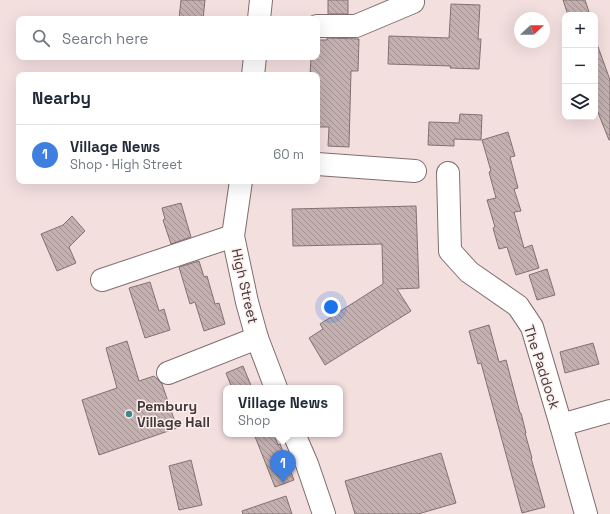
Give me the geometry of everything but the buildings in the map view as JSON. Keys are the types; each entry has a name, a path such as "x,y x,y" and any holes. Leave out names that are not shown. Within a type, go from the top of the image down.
{"street":[{"path":"259,16 261,0"},
{"path":"320,26 356,26 413,2"},
{"path":"253,72 255,60"},
{"path":"320,164 415,171"},
{"name":"The Paddock","path":"448,173 450,251 469,272 518,306 532,327 561,425 610,411"},
{"name":"High Street","path":"241,184 234,236 247,302 257,338 275,385"},
{"path":"102,280 234,236"},
{"path":"168,373 257,338"},
{"path":"561,425 586,514"},
{"path":"295,437 307,464 324,514"}],"place":[{"name":"Pembury Village Hall","path":"129,414"},
{"name":"Village News","path":"283,483"}]}
